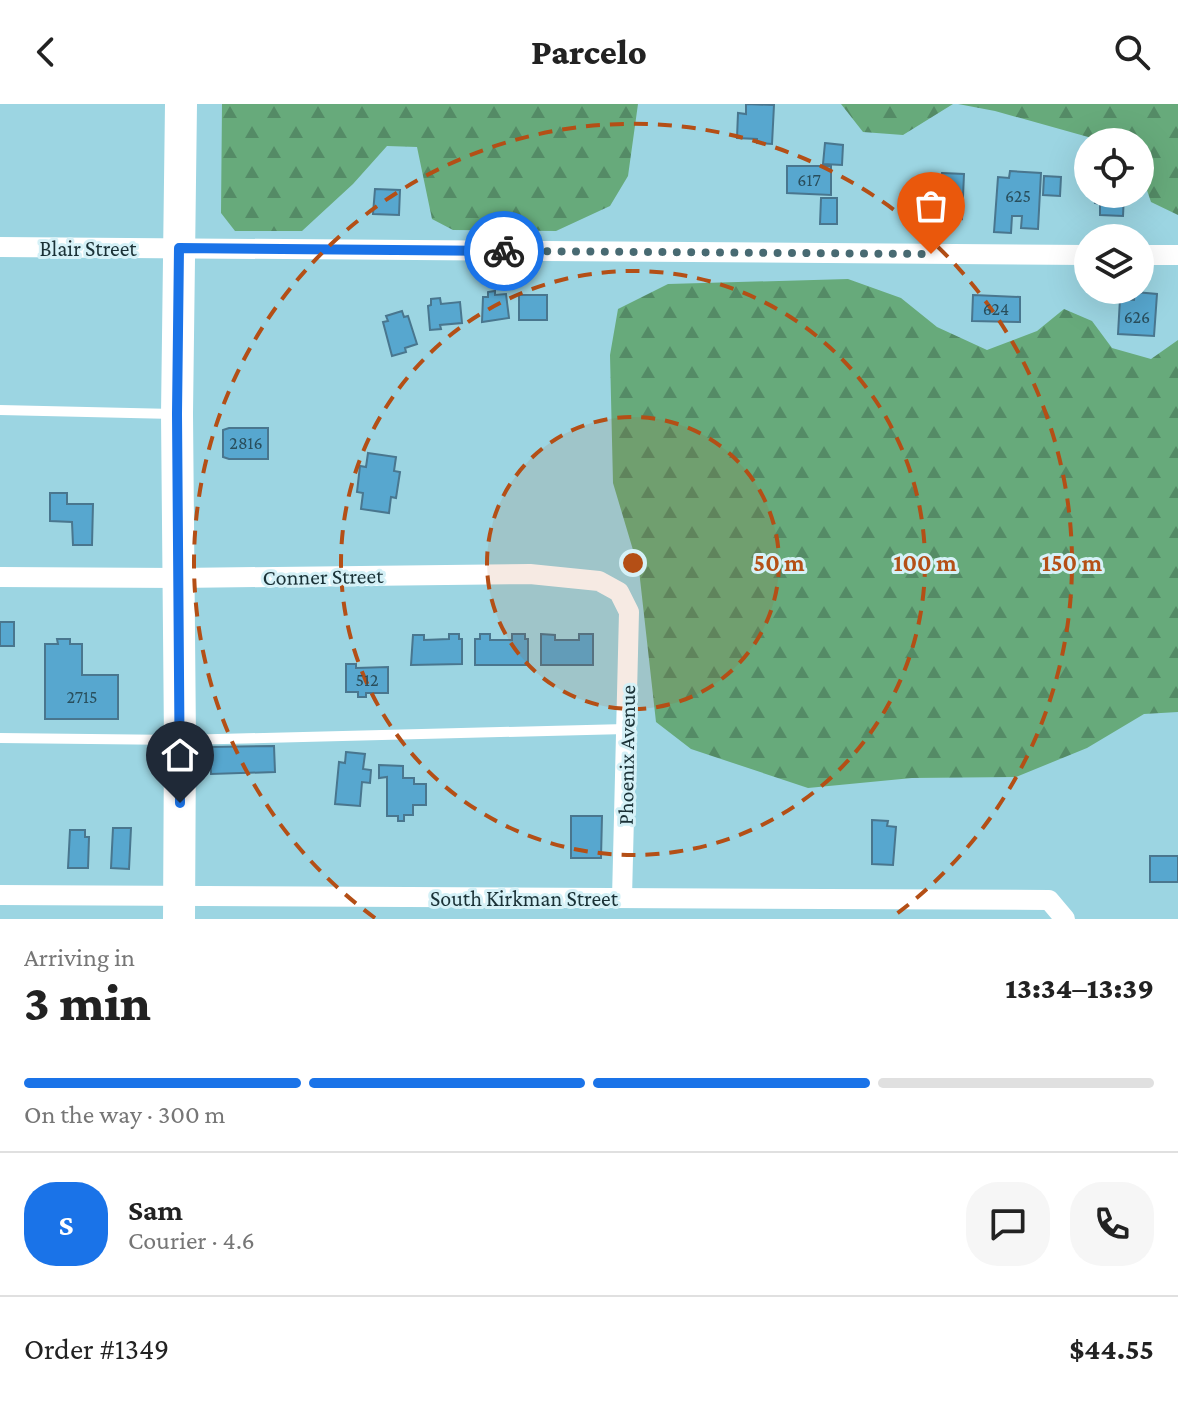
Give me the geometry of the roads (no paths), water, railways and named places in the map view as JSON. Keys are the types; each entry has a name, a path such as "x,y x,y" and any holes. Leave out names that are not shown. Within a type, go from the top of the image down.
{"main road":[{"path":"179,908 177,414 181,104"}],"street":[{"name":"Blair Street","path":"0,247 1074,255"},
{"path":"1154,255 1178,255"},
{"name":"Conner Street","path":"0,577 530,574 599,581 619,592 629,612"},
{"name":"Phoenix Avenue","path":"622,898 629,612"},
{"name":"South Kirkman Street","path":"0,895 179,908 622,898 1049,900 1065,919"}],"lane":[{"path":"0,410 177,414"},
{"path":"0,738 180,740 626,729"}]}
